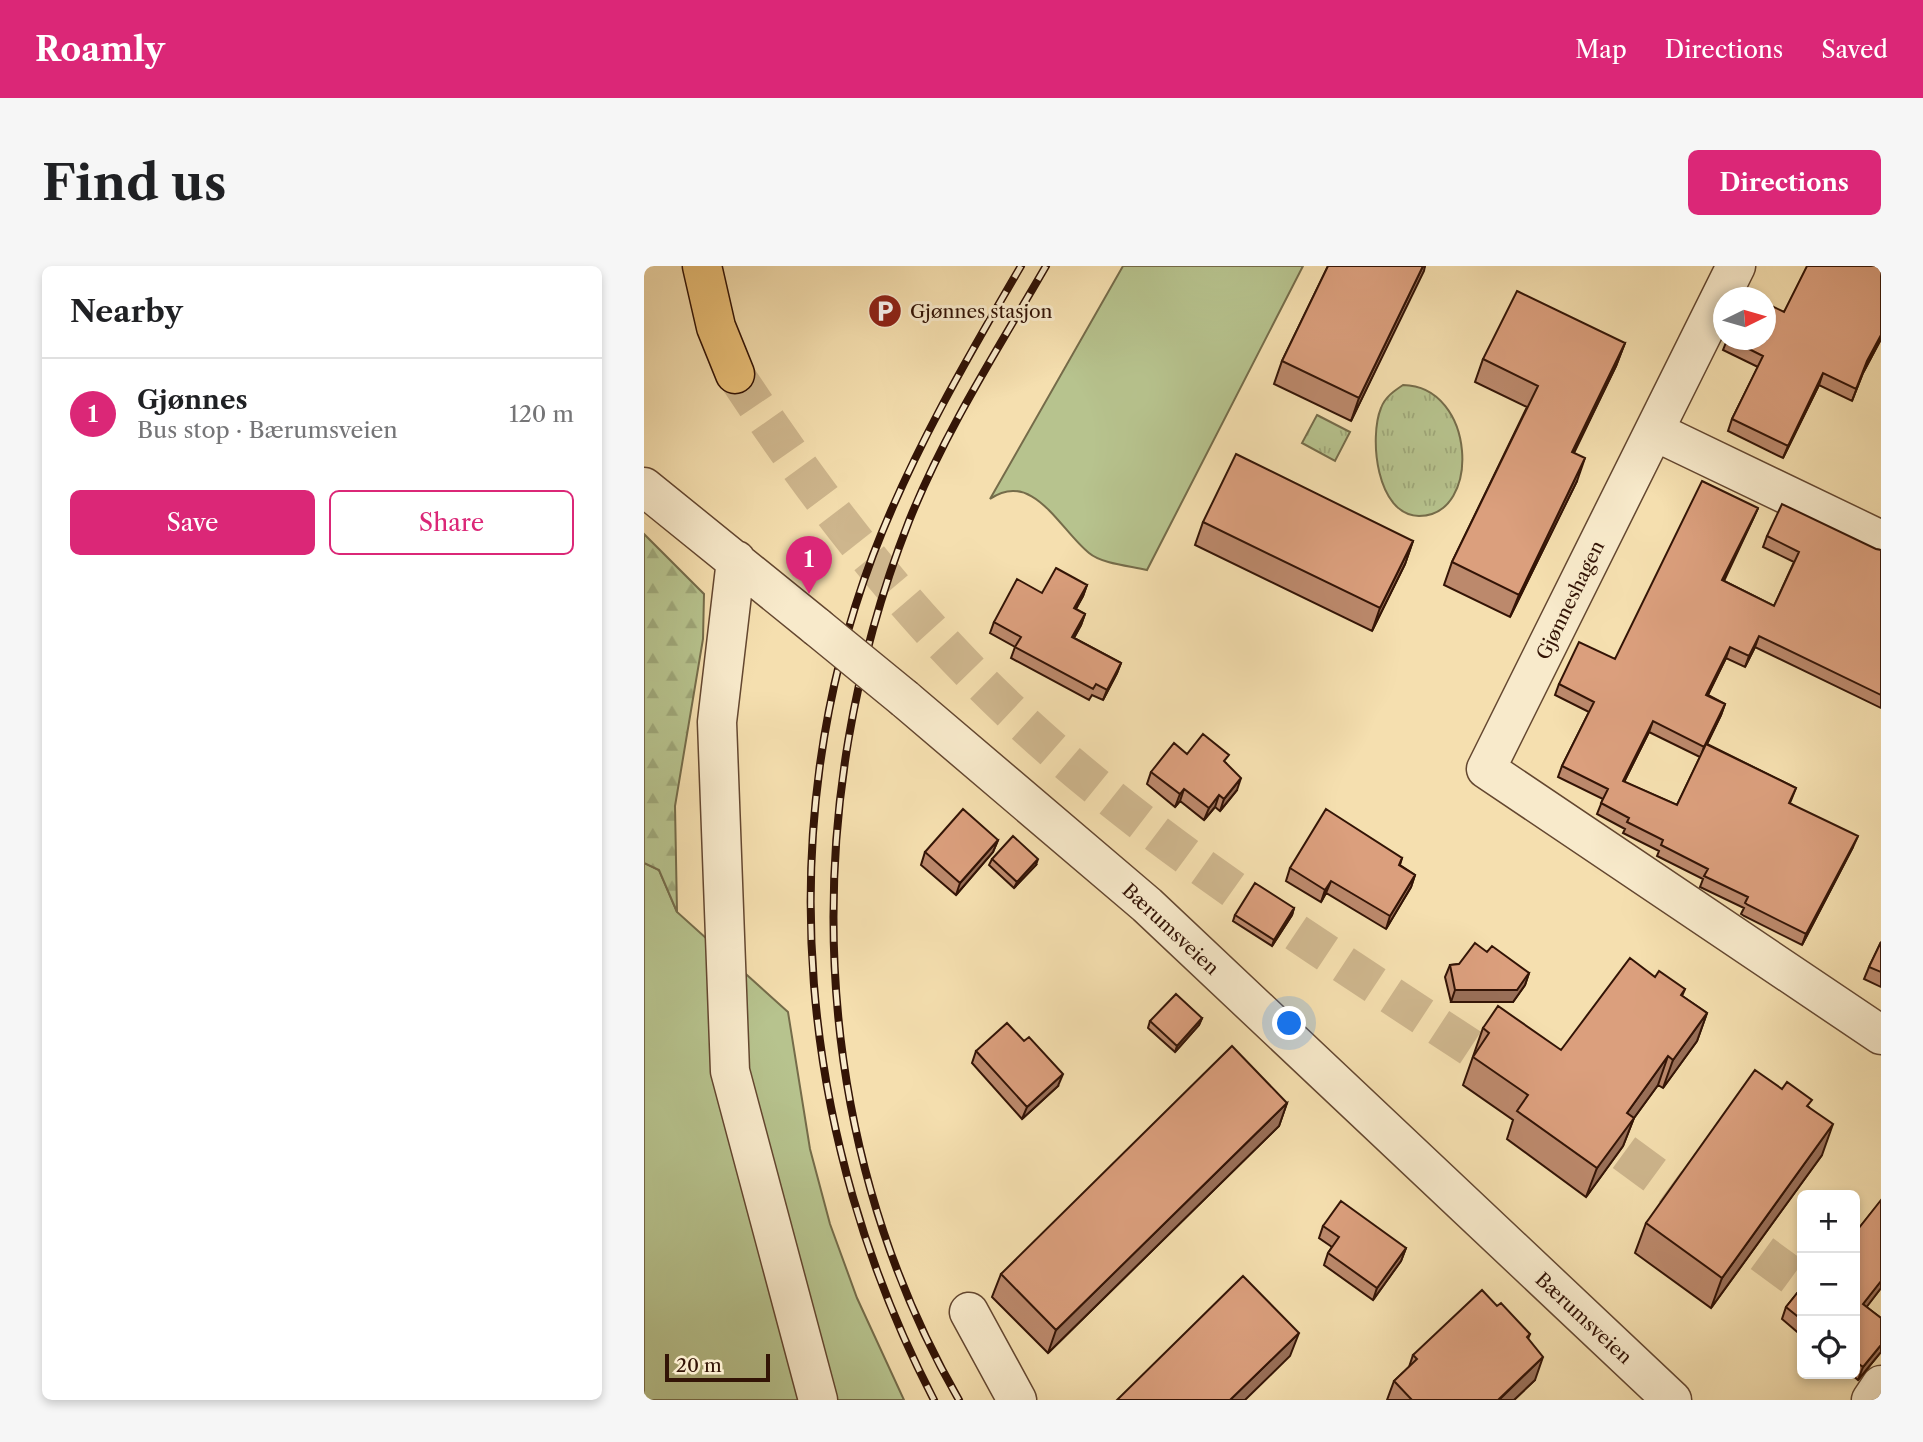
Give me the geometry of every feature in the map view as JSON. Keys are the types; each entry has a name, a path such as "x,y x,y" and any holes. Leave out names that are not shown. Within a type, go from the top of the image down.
{"main road":[{"path":"702,266 716,327 735,374"}],"street":[{"name":"Gjønneshagen","path":"1736,266 1486,769 1881,1035"},
{"path":"1654,431 1881,540"},
{"name":"Bærumsveien","path":"644,487 905,699 1147,905 1672,1400"},
{"path":"736,560 718,722 730,1071 818,1400"},
{"path":"969,1312 1017,1400"},
{"path":"1871,1400 1881,1385"}],"green space":[{"path":"1123,266 1303,266 1147,570 1095,557 1033,497 1020,492 1005,492 990,499"},
{"path":"1403,385 1427,391 1445,406 1457,427 1462,451 1461,475 1453,496 1439,510 1419,516 1405,512 1393,503 1385,489 1376,455 1377,421 1381,408 1387,397"},
{"path":"1317,415 1350,432 1335,461 1302,443"},
{"path":"644,534 704,594 703,639 675,806 677,912 659,870 644,863"},
{"path":"644,863 659,870 677,912 788,1012 810,1149 830,1224 857,1298 904,1400 644,1400"}],"building":[{"path":"1328,266 1423,266 1359,398 1282,361"},
{"path":"1807,266 1881,266 1881,335 1856,389 1823,373 1788,446 1732,419 1763,356 1751,350 1776,350 1776,308 1784,312"},
{"path":"1517,291 1625,343 1572,452 1585,458 1519,595 1452,562 1538,386 1483,359"},
{"path":"1236,454 1413,541 1380,608 1203,522"},
{"path":"1702,481 1758,508 1722,580 1774,606 1799,552 1767,536 1782,504 1881,550 1881,695 1759,636 1749,656 1730,647 1706,695 1725,704 1704,747 1653,721 1623,781 1677,805 1706,744 1796,788 1789,803 1858,836 1806,934 1748,905 1745,903 1748,897 1704,876 1708,869 1661,845 1663,840 1627,822 1629,818 1601,803 1608,789 1562,766 1594,702 1559,684 1579,642 1615,659"},
{"path":"1056,568 1087,585 1074,608 1085,614 1072,637 1121,663 1107,690 1096,684 1093,689 1015,647 1021,637 994,622 1017,579 1042,593"},
{"path":"1203,734 1229,755 1224,761 1241,778 1224,799 1219,795 1209,808 1184,789 1180,794 1151,772 1174,743 1187,754"},
{"path":"963,809 998,840 960,883 925,852"},
{"path":"1326,809 1402,858 1399,865 1415,875 1390,916 1331,881 1325,890 1290,868"},
{"path":"1013,836 1038,859 1017,882 992,859"},
{"path":"1255,883 1294,908 1274,940 1235,915"},
{"path":"1881,942 1881,972 1869,967"},
{"path":"1475,943 1487,952 1492,946 1529,973 1517,990 1455,990 1450,965 1459,964"},
{"path":"1630,958 1655,977 1659,971 1685,989 1681,995 1707,1013 1673,1060 1668,1056 1627,1113 1634,1118 1597,1168 1517,1111 1528,1095 1473,1057 1489,1033 1483,1028 1498,1006 1561,1050"},
{"path":"1176,994 1202,1018 1177,1046 1150,1021"},
{"path":"1007,1023 1024,1041 1029,1037 1063,1074 1027,1107 976,1051"},
{"path":"1232,1046 1287,1103 1056,1330 1001,1274"},
{"path":"1755,1070 1782,1089 1787,1082 1812,1100 1807,1106 1833,1124 1722,1278 1646,1223"},
{"path":"1881,1200 1881,1281 1863,1304 1881,1318 1881,1345 1863,1367 1860,1365 1860,1227"},
{"path":"1341,1201 1406,1248 1377,1288 1328,1253 1339,1237 1323,1226"},
{"path":"1243,1276 1299,1333 1230,1400 1117,1400"},
{"path":"1482,1290 1497,1306 1501,1303 1530,1334 1527,1337 1543,1357 1500,1400 1412,1400 1394,1381 1417,1359 1413,1355"},
{"path":"1797,1293 1797,1316 1786,1307"}],"tunnel":[{"path":"735,374 800,468 869,558 943,643 1024,724 1081,774 1202,867 1519,1080"},
{"path":"1578,1119 1797,1279"}],"railway":[{"path":"934,1400 888,1300 853,1197 828,1091 814,984 811,875 820,767 840,660 873,555 922,444 1021,266"},
{"path":"959,1400 908,1297 871,1190 846,1079 835,966 835,853 848,740 873,629 909,521 956,423 1046,266"}],"place":[{"name":"Gjønnes stasjon","path":"885,311"},
{"name":"Gjønnes","path":"809,594"}]}
